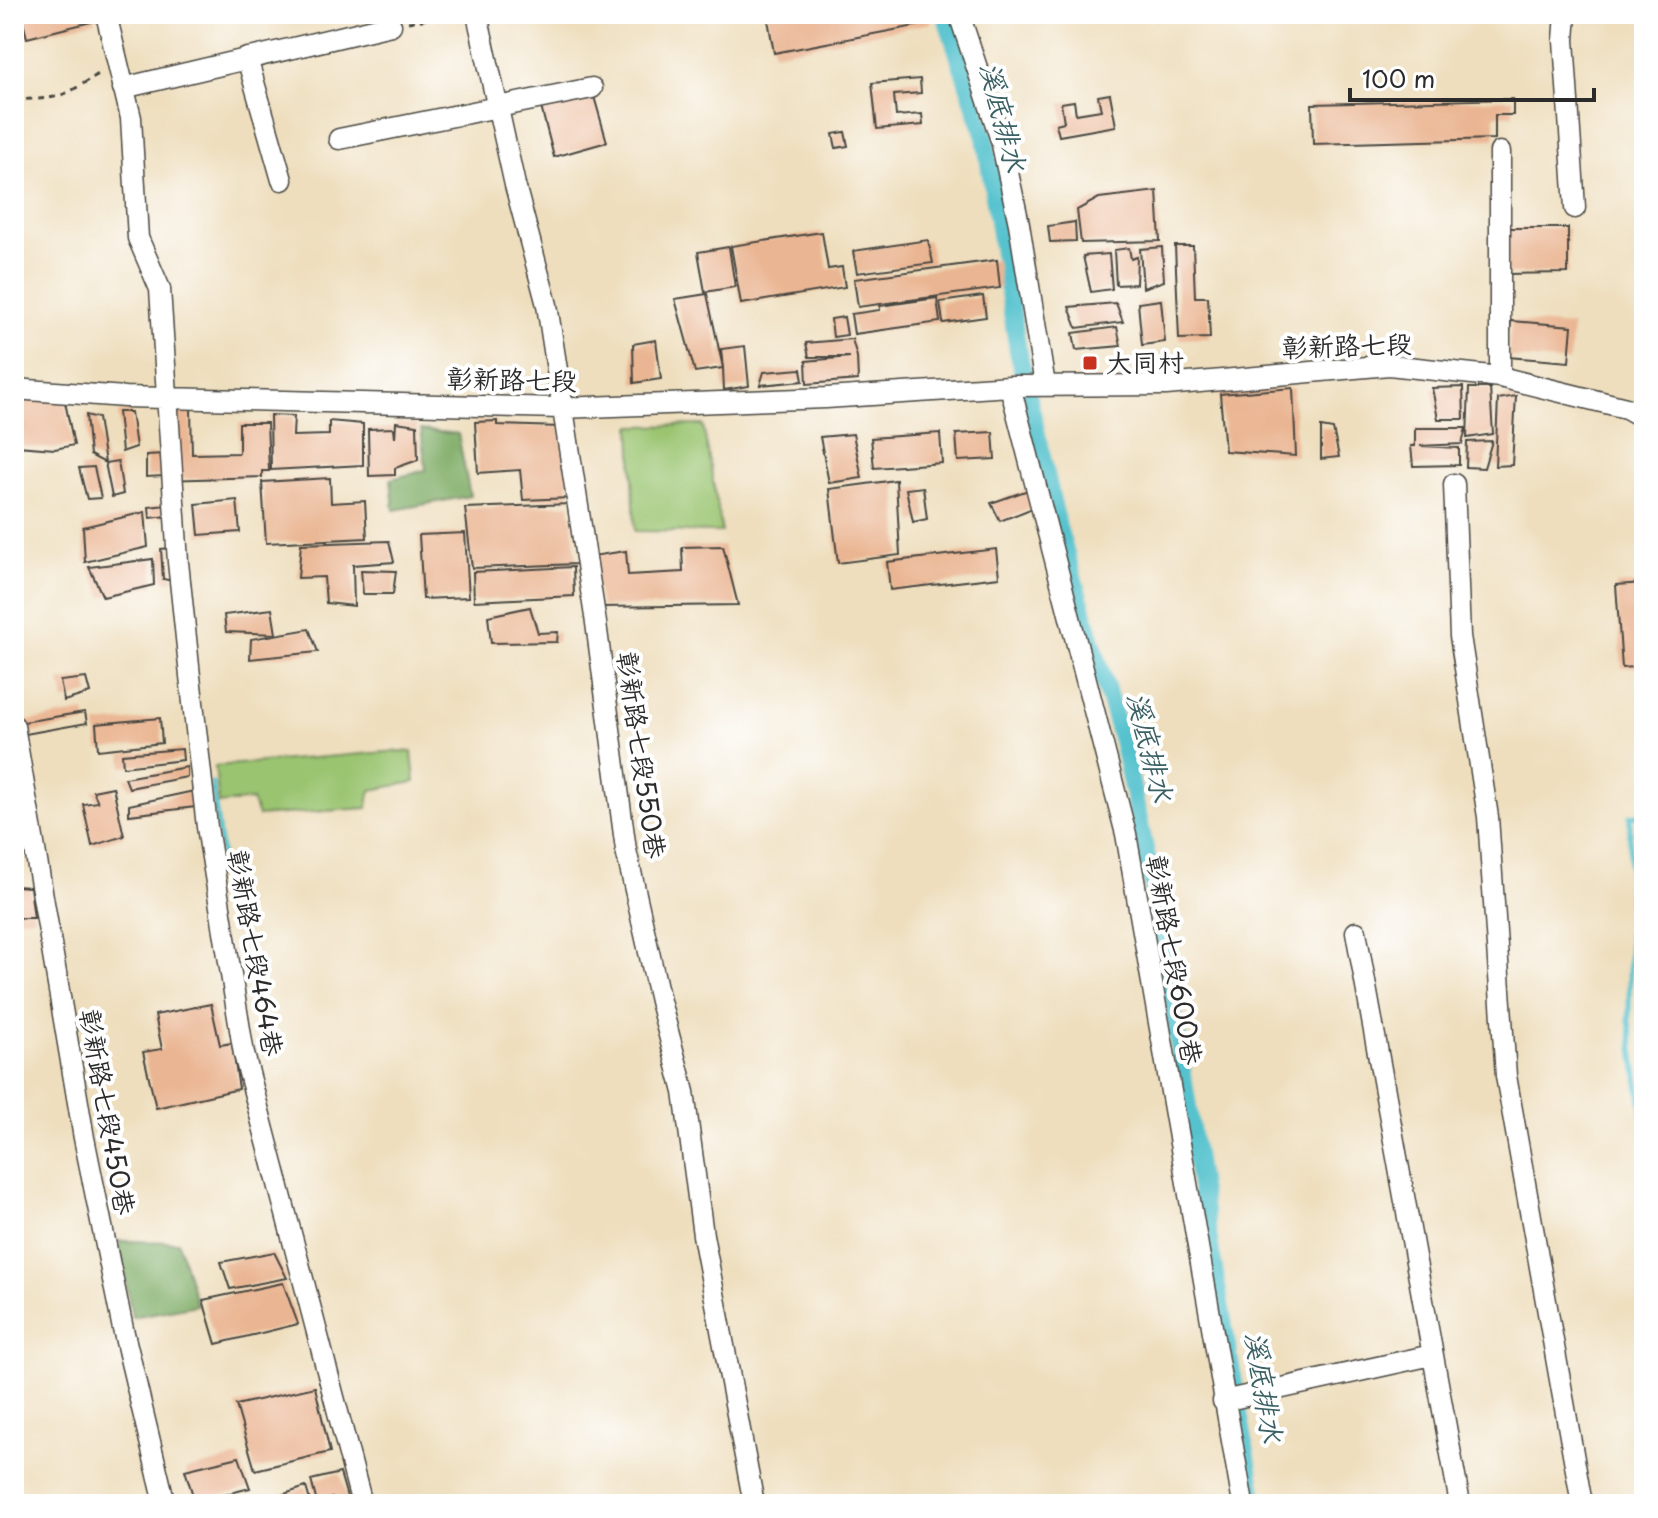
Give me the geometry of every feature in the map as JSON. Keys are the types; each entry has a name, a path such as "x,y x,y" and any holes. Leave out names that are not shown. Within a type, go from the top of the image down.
{"street":[{"name":"彰新路七段464巷","path":"106,14 131,118 138,238 160,289 178,562 190,676 207,827 244,1054 362,1504"},
{"name":"彰新路七段550巷","path":"477,14 547,305 596,623 626,850 684,1092 703,1235 754,1504"},
{"path":"959,14 1001,140 1019,224 1045,385"},
{"path":"1566,14 1564,40 1575,208"},
{"path":"123,88 391,25"},
{"path":"247,58 282,180"},
{"path":"339,139 592,88"},
{"path":"1500,152 1500,377"},
{"name":"彰新路七段","path":"14,389 169,398 561,408 826,398 1010,386 1166,385 1389,365 1500,377 1626,408 1644,418"},
{"name":"彰新路七段600巷","path":"1010,386 1126,834 1243,1504"},
{"path":"1454,484 1460,636 1488,817 1506,1076 1582,1504"},
{"name":"彰新路七段450巷","path":"14,726 84,1138 123,1329 165,1504"},
{"path":"1356,932 1460,1504"},
{"path":"1223,1401 1432,1355"}],"path":[{"path":"391,25 460,14"},
{"path":"14,99 48,100 65,95 117,62"}],"green space":[{"path":"703,425 722,532 635,531 631,426"},
{"path":"421,430 458,434 470,496 394,510 391,479 426,470"},
{"path":"412,752 415,782 371,790 367,808 258,816 252,800 219,804 215,766"},
{"path":"119,1241 178,1242 197,1305 132,1317"}],"building":[{"path":"21,14 94,14 95,21 27,38"},
{"path":"767,14 929,14 931,23 774,53"},
{"path":"920,79 921,93 894,95 896,116 922,114 923,125 877,129 872,83"},
{"path":"593,93 607,142 554,157 541,107"},
{"path":"1110,94 1116,126 1059,136 1056,124 1064,122 1061,103 1074,101 1076,114 1101,110 1098,96"},
{"path":"1513,99 1513,115 1495,115 1495,139 1313,144 1312,104"},
{"path":"845,132 848,146 836,148 833,134"},
{"path":"1157,191 1160,241 1081,243 1077,210 1099,198"},
{"path":"1075,222 1076,241 1050,242 1048,226"},
{"path":"1507,228 1568,228 1568,273 1507,274"},
{"path":"822,232 828,269 842,267 845,287 741,304 731,246"},
{"path":"928,240 933,263 857,273 853,251"},
{"path":"1175,246 1193,246 1195,297 1208,297 1210,338 1179,339"},
{"path":"729,247 735,287 705,292 698,252"},
{"path":"1162,247 1164,281 1143,288 1140,249"},
{"path":"1129,248 1131,259 1137,257 1136,284 1116,285 1114,250"},
{"path":"1109,254 1112,289 1091,292 1083,256"},
{"path":"997,260 1000,288 858,307 854,279"},
{"path":"707,294 723,368 695,372 675,299"},
{"path":"983,296 986,317 943,323 940,302"},
{"path":"937,298 940,322 854,334 851,314 880,310 880,306"},
{"path":"1161,300 1165,342 1142,345 1138,303"},
{"path":"1116,303 1123,322 1077,328 1069,307"},
{"path":"844,317 847,335 833,337 831,319"},
{"path":"1511,321 1572,326 1569,362 1508,357"},
{"path":"1117,327 1121,346 1076,350 1073,333"},
{"path":"852,339 858,380 807,384 806,361 850,357 809,357 806,343"},
{"path":"656,340 661,379 634,383 633,344"},
{"path":"745,346 749,386 724,390 721,349"},
{"path":"801,369 803,381 760,385 764,372"},
{"path":"1463,387 1464,419 1438,419 1432,388"},
{"path":"1293,388 1296,456 1225,451 1220,394"},
{"path":"1469,388 1490,388 1493,434 1467,438"},
{"path":"1516,396 1512,465 1495,466 1498,399"},
{"path":"14,398 65,402 74,445 55,449 17,446"},
{"path":"163,409 191,409 192,454 239,453 239,423 267,423 269,471 262,471 262,477 164,480 164,476 146,477 146,455 164,454"},
{"path":"118,412 131,412 136,447 122,452"},
{"path":"86,415 98,418 105,463 90,455"},
{"path":"270,415 294,416 293,436 329,435 329,421 363,424 363,465 271,470"},
{"path":"497,421 497,425 561,427 570,498 523,500 520,470 478,473 475,422"},
{"path":"396,422 417,425 418,460 395,468 395,475 369,476 368,429 394,428 395,438"},
{"path":"1321,427 1333,429 1339,457 1321,459"},
{"path":"1415,428 1466,428 1462,444 1420,446 1459,448 1459,465 1413,466 1411,446 1415,446"},
{"path":"993,432 995,459 958,461 956,434"},
{"path":"940,433 942,463 874,468 871,438"},
{"path":"853,434 862,478 829,483 820,437"},
{"path":"1492,441 1484,468 1466,467 1467,442"},
{"path":"118,461 123,494 112,497 105,463"},
{"path":"94,467 101,498 87,499 79,468"},
{"path":"330,478 331,503 365,501 367,538 266,543 262,482"},
{"path":"896,480 900,555 838,563 829,489"},
{"path":"923,487 927,519 913,522 906,489"},
{"path":"1031,489 1033,508 1000,521 991,503"},
{"path":"237,500 240,532 199,535 196,504"},
{"path":"570,504 577,564 472,568 465,508"},
{"path":"166,505 169,516 150,518 149,507"},
{"path":"145,512 148,547 85,562 83,527"},
{"path":"465,533 469,597 423,599 419,535"},
{"path":"389,541 394,562 353,565 354,606 326,603 324,577 298,578 301,544"},
{"path":"723,546 738,605 601,607 592,556 626,551 628,575 683,572 682,547"},
{"path":"171,548 173,581 163,579 161,549"},
{"path":"996,549 999,577 890,590 887,562"},
{"path":"153,559 154,585 103,597 89,567"},
{"path":"573,567 574,596 474,601 473,572"},
{"path":"361,570 396,571 393,594 363,594"},
{"path":"1644,583 1644,666 1622,668 1616,585"},
{"path":"530,607 538,633 558,632 557,642 491,643 488,616"},
{"path":"272,609 276,634 226,632 224,615"},
{"path":"309,629 318,652 250,659 251,639"},
{"path":"86,678 90,693 64,701 60,681"},
{"path":"85,712 87,723 25,734 23,722"},
{"path":"160,718 162,743 98,750 96,724"},
{"path":"182,749 183,760 123,767 122,754"},
{"path":"187,767 187,777 129,788 125,778"},
{"path":"113,787 124,836 92,846 83,804 98,802 93,791"},
{"path":"194,791 195,807 129,815 129,805"},
{"path":"14,886 30,887 34,918 14,918"},
{"path":"211,1004 220,1045 232,1043 239,1089 156,1108 143,1052 162,1049 155,1015"},
{"path":"274,1252 287,1278 230,1289 221,1262"},
{"path":"283,1283 298,1324 216,1344 203,1300"},
{"path":"315,1387 330,1452 255,1470 236,1405"},
{"path":"239,1457 250,1488 195,1502 185,1470"},
{"path":"340,1473 349,1504 337,1504 332,1498 317,1503 311,1480"},
{"path":"306,1487 311,1504 277,1504 275,1497"}],"waterway":[{"name":"溪底排水","path":"945,14 985,137 1018,351 1058,527 1122,741 1158,909 1202,1200 1255,1504"},
{"path":"212,783 223,865"},
{"path":"1644,814 1630,816 1629,1021 1644,1124"}],"place":[{"name":"大同村","path":"1090,363"}]}
